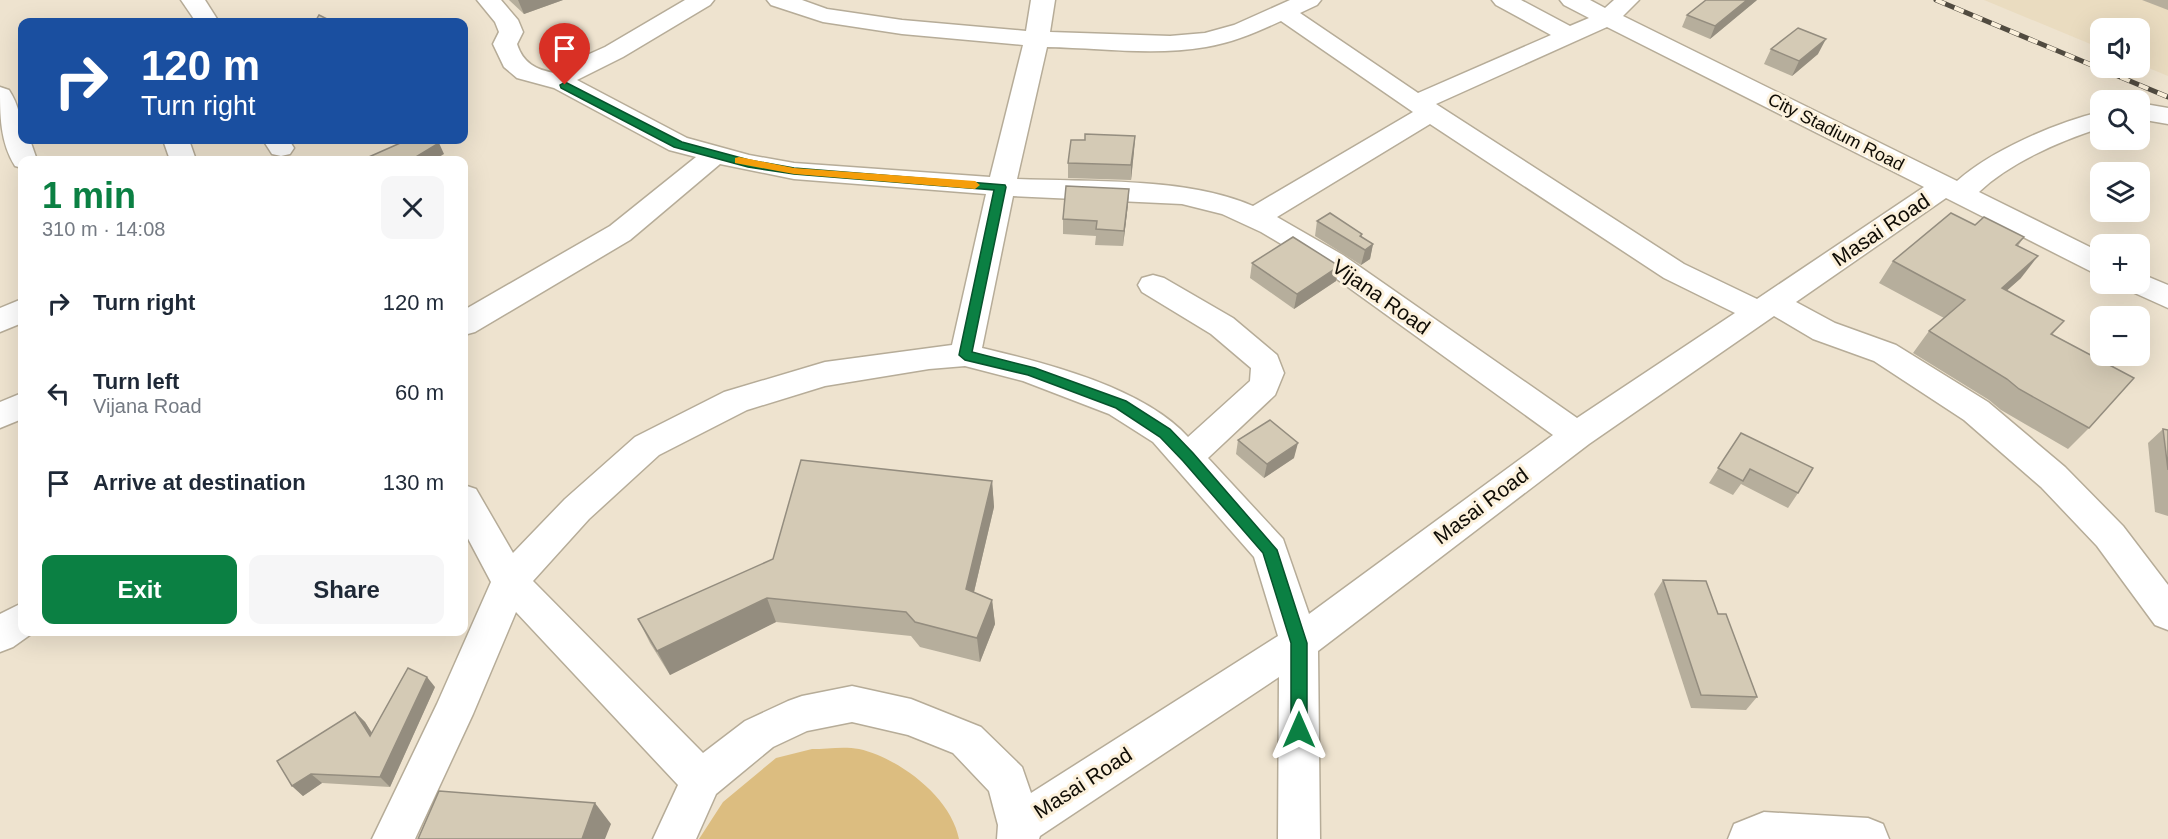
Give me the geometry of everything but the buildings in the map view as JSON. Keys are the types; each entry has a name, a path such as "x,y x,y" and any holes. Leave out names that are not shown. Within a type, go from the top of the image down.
{"street":[{"path":"193,0 204,18"},
{"name":"Vijana Road","path":"489,0 510,26 512,32 505,44 511,59 523,72 540,79 560,81 678,144 748,163 794,171 1001,187 1182,195 1231,207 1333,262 1576,435"},
{"path":"560,81 576,69 614,52 702,0"},
{"path":"779,0 824,15 859,22 1037,39 1170,43 1206,40 1242,30 1309,0"},
{"path":"965,355 1001,187 1037,39 1043,0"},
{"path":"1504,0 1569,35"},
{"name":"City Stadium Road","path":"1572,0 2090,259"},
{"path":"1254,218 1424,107 1608,18 1627,0"},
{"path":"1283,12 1674,271 1885,353 1976,411 2053,477 2110,536 2168,615"},
{"path":"18,87 0,94 18,144"},
{"path":"2150,113 2168,116"},
{"name":"Masai Road","path":"1018,832 1299,643 1576,435 1766,307 1984,172 2063,132 2090,123"},
{"path":"468,322 620,233 716,154"},
{"path":"1153,285 1222,326 1266,363 1268,373 1264,387 1188,457"},
{"path":"2150,289 2168,298"},
{"path":"0,321 18,312"},
{"path":"393,839 453,714 510,581 577,509 646,446 726,406 825,374 929,358 965,355 1030,371 1121,405 1165,433 1270,550 1299,643 1299,839"},
{"path":"0,416 18,407"},
{"path":"468,506 510,581 602,674 701,780"},
{"path":"0,634 18,622"},
{"path":"674,839 701,780 759,734 802,714 852,704 910,717 968,740 1006,781 1018,832"},
{"path":"1749,839 1764,833 1868,839"}],"shaded area":[{"path":"1984,0 2168,0 2168,76 2150,69 2150,18 2090,18 2090,44"},
{"path":"812,749 859,749 906,770 934,794 946,808 959,839 699,839 723,802 776,758"}],"railway":[{"path":"1936,0 2168,97"}],"slow traffic":[{"path":"739,161 794,171 975,185"}],"route":[{"path":"565,85 678,144 748,163 794,171 1001,187 965,355 1030,371 1121,405 1165,433 1188,457 1270,550 1299,643 1299,730"}]}
